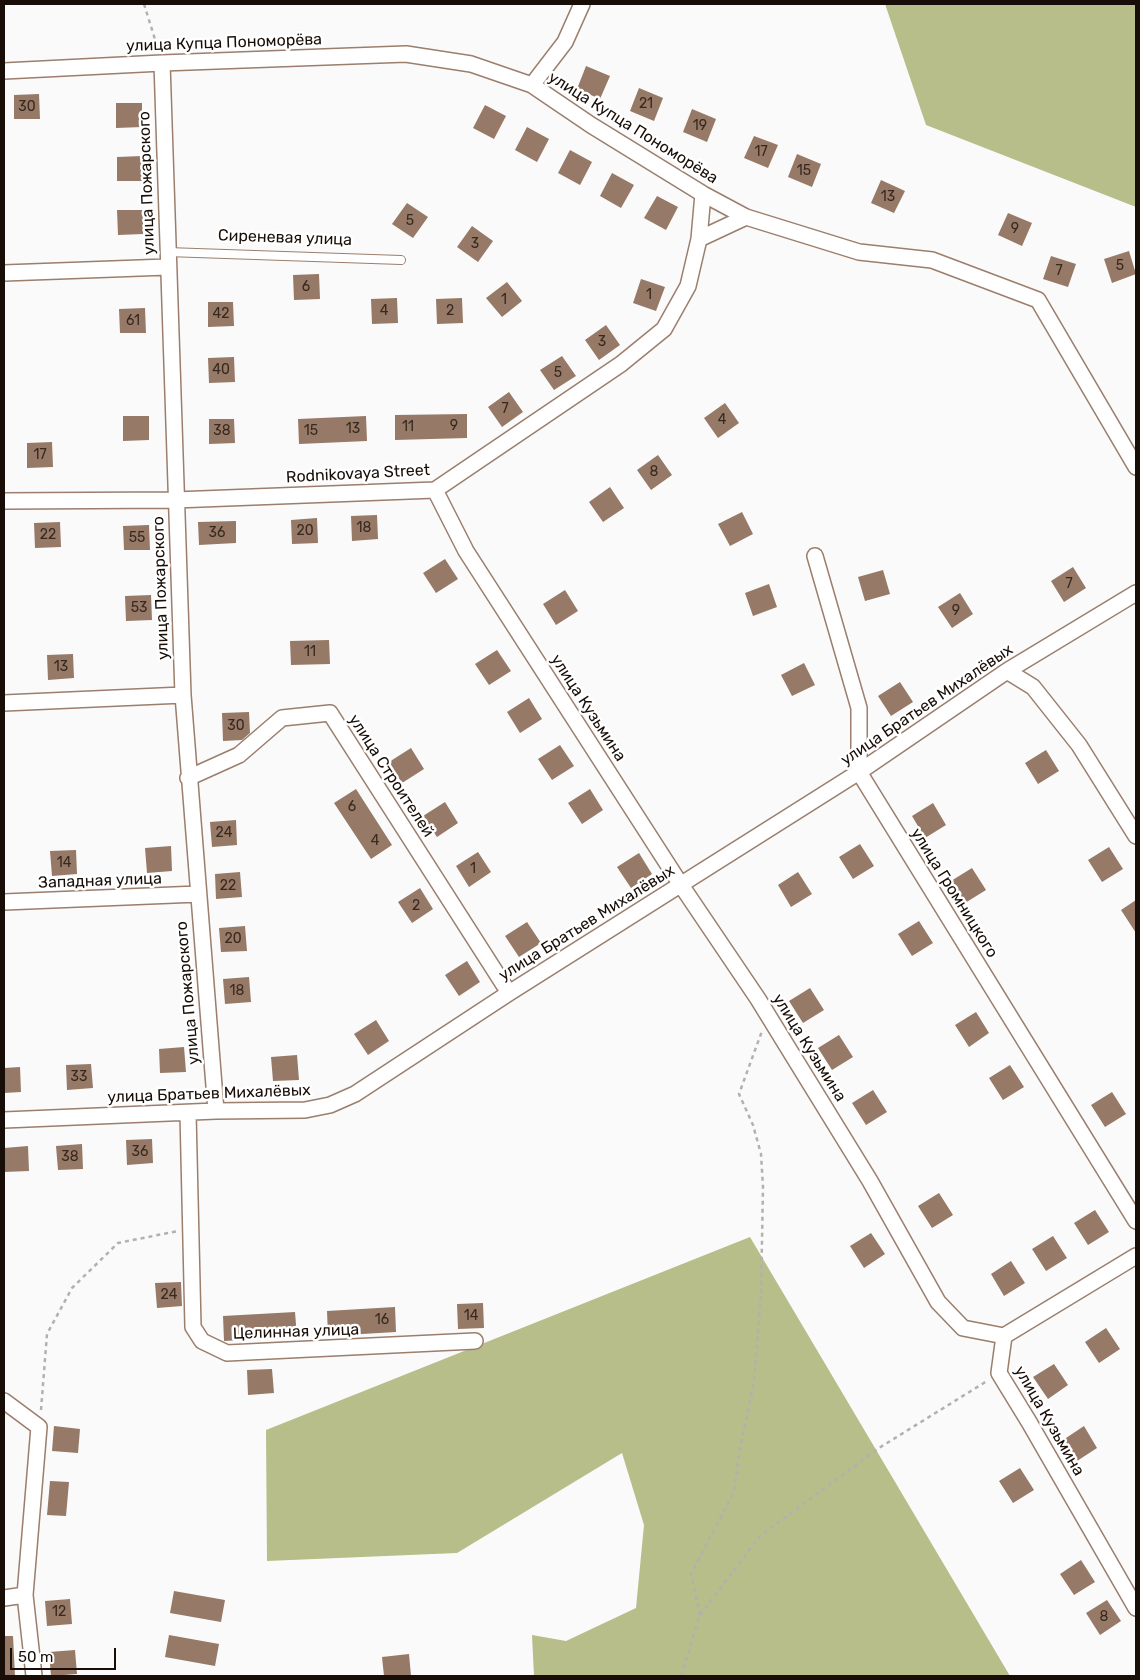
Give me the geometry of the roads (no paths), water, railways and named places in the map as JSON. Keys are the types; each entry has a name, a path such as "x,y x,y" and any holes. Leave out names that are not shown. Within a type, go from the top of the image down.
{"street":[{"path":"532,85 564,42 582,4"},
{"name":"улица Купца Пономорёва","path":"4,71 406,54 471,64 532,85 591,125 703,194 746,217 859,252 932,260 1038,300 1136,467"},
{"name":"улица Пожарского","path":"162,63 167,267 183,695 188,778 216,1111"},
{"name":"Rodnikovaya Street","path":"4,501 175,500 436,490 621,364 664,329 688,286 699,239 703,194"},
{"path":"699,239 746,217"},
{"path":"4,273 167,267"},
{"name":"улица Кузьмина","path":"436,490 466,551 681,885 768,1016 870,1182 938,1302 963,1328 1004,1336 999,1373 1136,1608"},
{"path":"815,556 859,708 859,772"},
{"name":"улица Братьев Михалёвых","path":"4,1120 216,1111 305,1110 330,1105 355,1094 509,993 859,772 1008,671 1136,593"},
{"path":"1008,671 1033,687 1079,745 1136,836"},
{"path":"4,703 183,695"},
{"name":"улица Строителей","path":"188,778 239,755 282,718 330,713 509,993"},
{"name":"улица Громницкого","path":"859,772 1136,1221"},
{"name":"Западная улица","path":"4,902 198,894"},
{"name":"Целинная улица","path":"188,1113 193,1327 202,1341 228,1353 475,1342"},
{"path":"1004,1336 1136,1256"},
{"path":"4,1401 39,1427 25,1595 34,1676"},
{"path":"4,1598 25,1595"}],"lane":[{"name":"Сиреневая улица","path":"167,252 401,260"}]}
